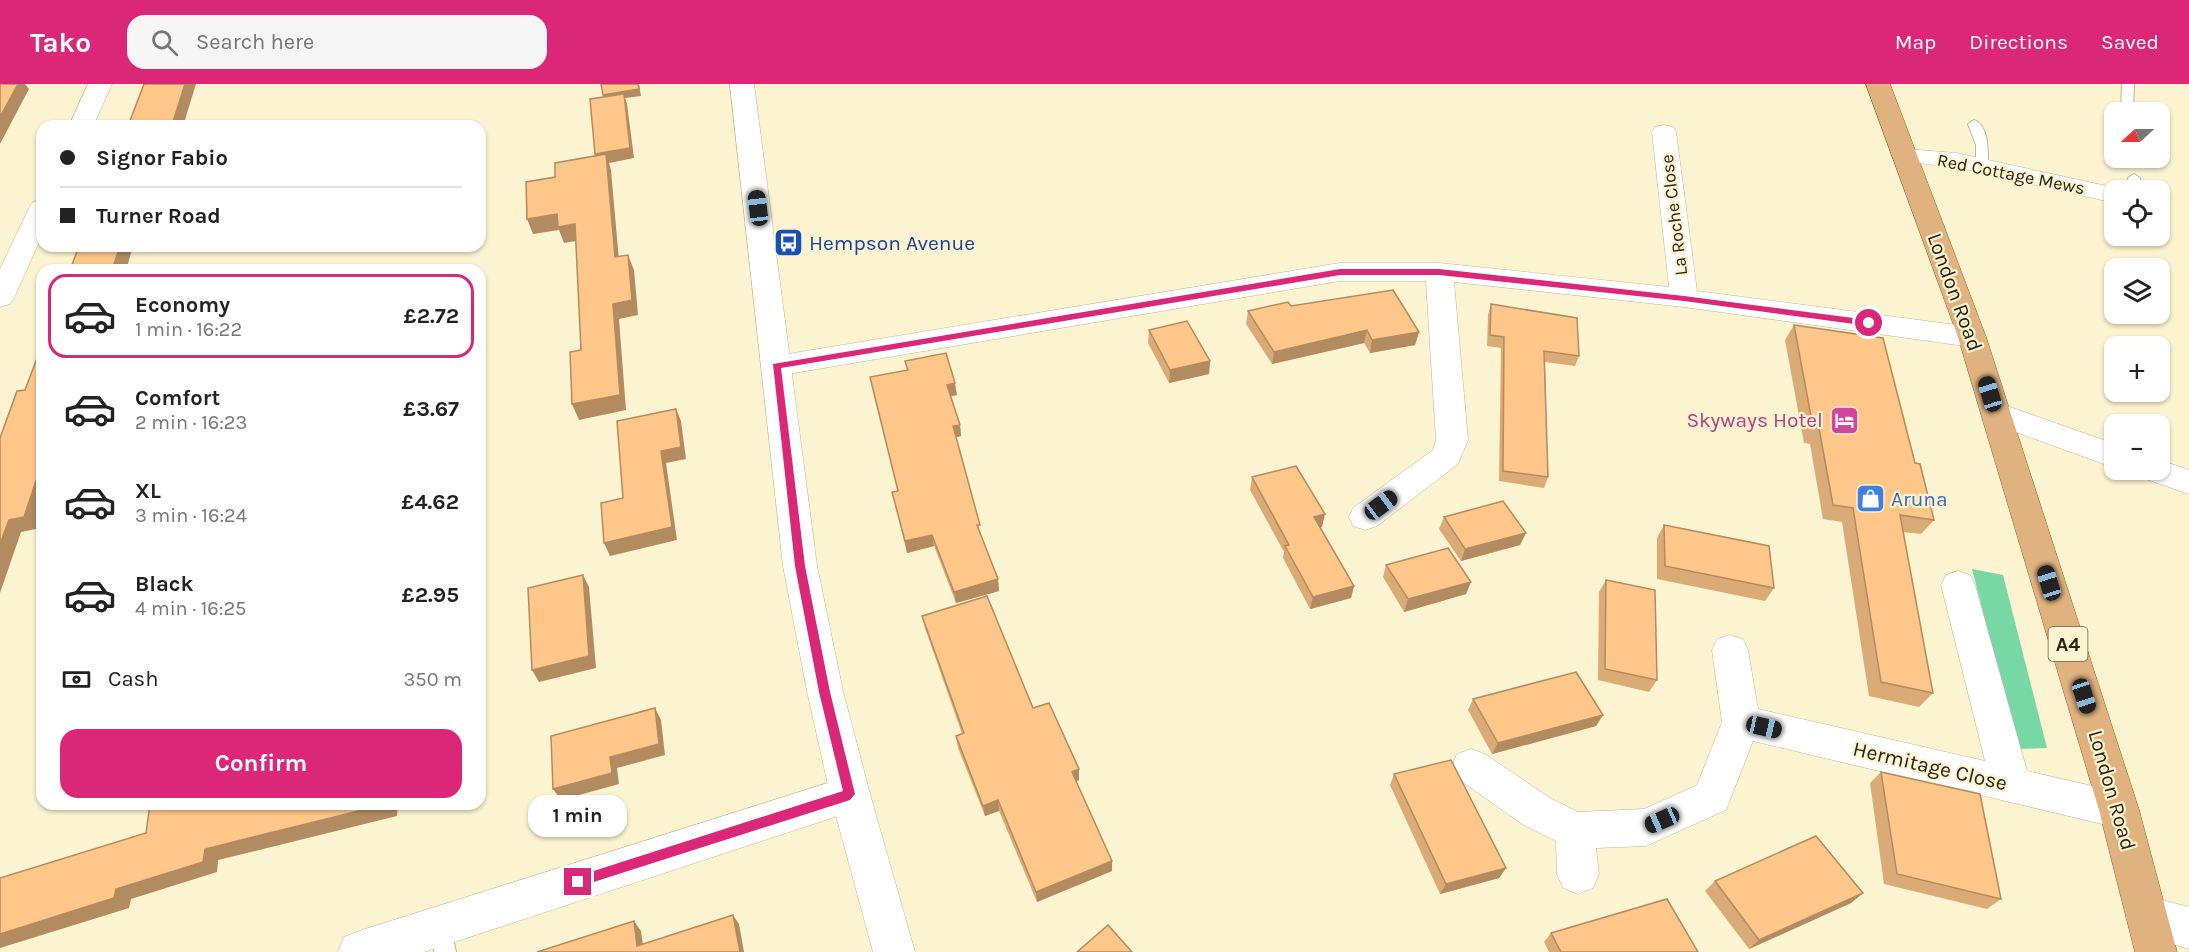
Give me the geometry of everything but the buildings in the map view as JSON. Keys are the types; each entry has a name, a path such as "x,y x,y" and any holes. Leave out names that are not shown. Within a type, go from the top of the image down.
{"main road":[{"name":"London Road","path":"1878,84 1972,337 2120,810 2152,934"}],"street":[{"path":"84,120 100,84"},
{"path":"742,84 800,566 825,692 850,794 894,952"},
{"name":"La Roche Close","path":"1664,132 1684,298"},
{"name":"Red Cottage Mews","path":"1906,156 1956,160 2104,193"},
{"path":"0,298 36,221"},
{"path":"776,366 1340,272 1439,272 1684,298 1972,337"},
{"path":"1365,517 1447,456 1452,440 1439,272"},
{"path":"1996,413 2104,452"},
{"path":"2170,475 2189,482"},
{"path":"1958,585 2011,785"},
{"path":"1470,766 1536,811 1575,831 1646,827 1712,797 1742,722 1730,650"},
{"name":"Hermitage Close","path":"1742,722 2120,810"},
{"path":"359,952 443,939 850,794"},
{"path":"1575,831 1578,874"},
{"path":"2152,934 2189,928"}],"lane":[{"path":"2127,102 2128,84"},
{"path":"1974,124 1982,145 1982,165"}],"green space":[{"path":"1972,569 2003,575 2047,748 2018,749"}],"place":[{"name":"Hempson Avenue","path":"788,243"},
{"name":"Skyways Hotel","path":"1844,420"},
{"name":"Aruna","path":"1870,499"}],"route":[{"path":"578,882 850,794 825,692 800,566 776,366 1340,272 1439,272 1684,298 1869,323"}]}
